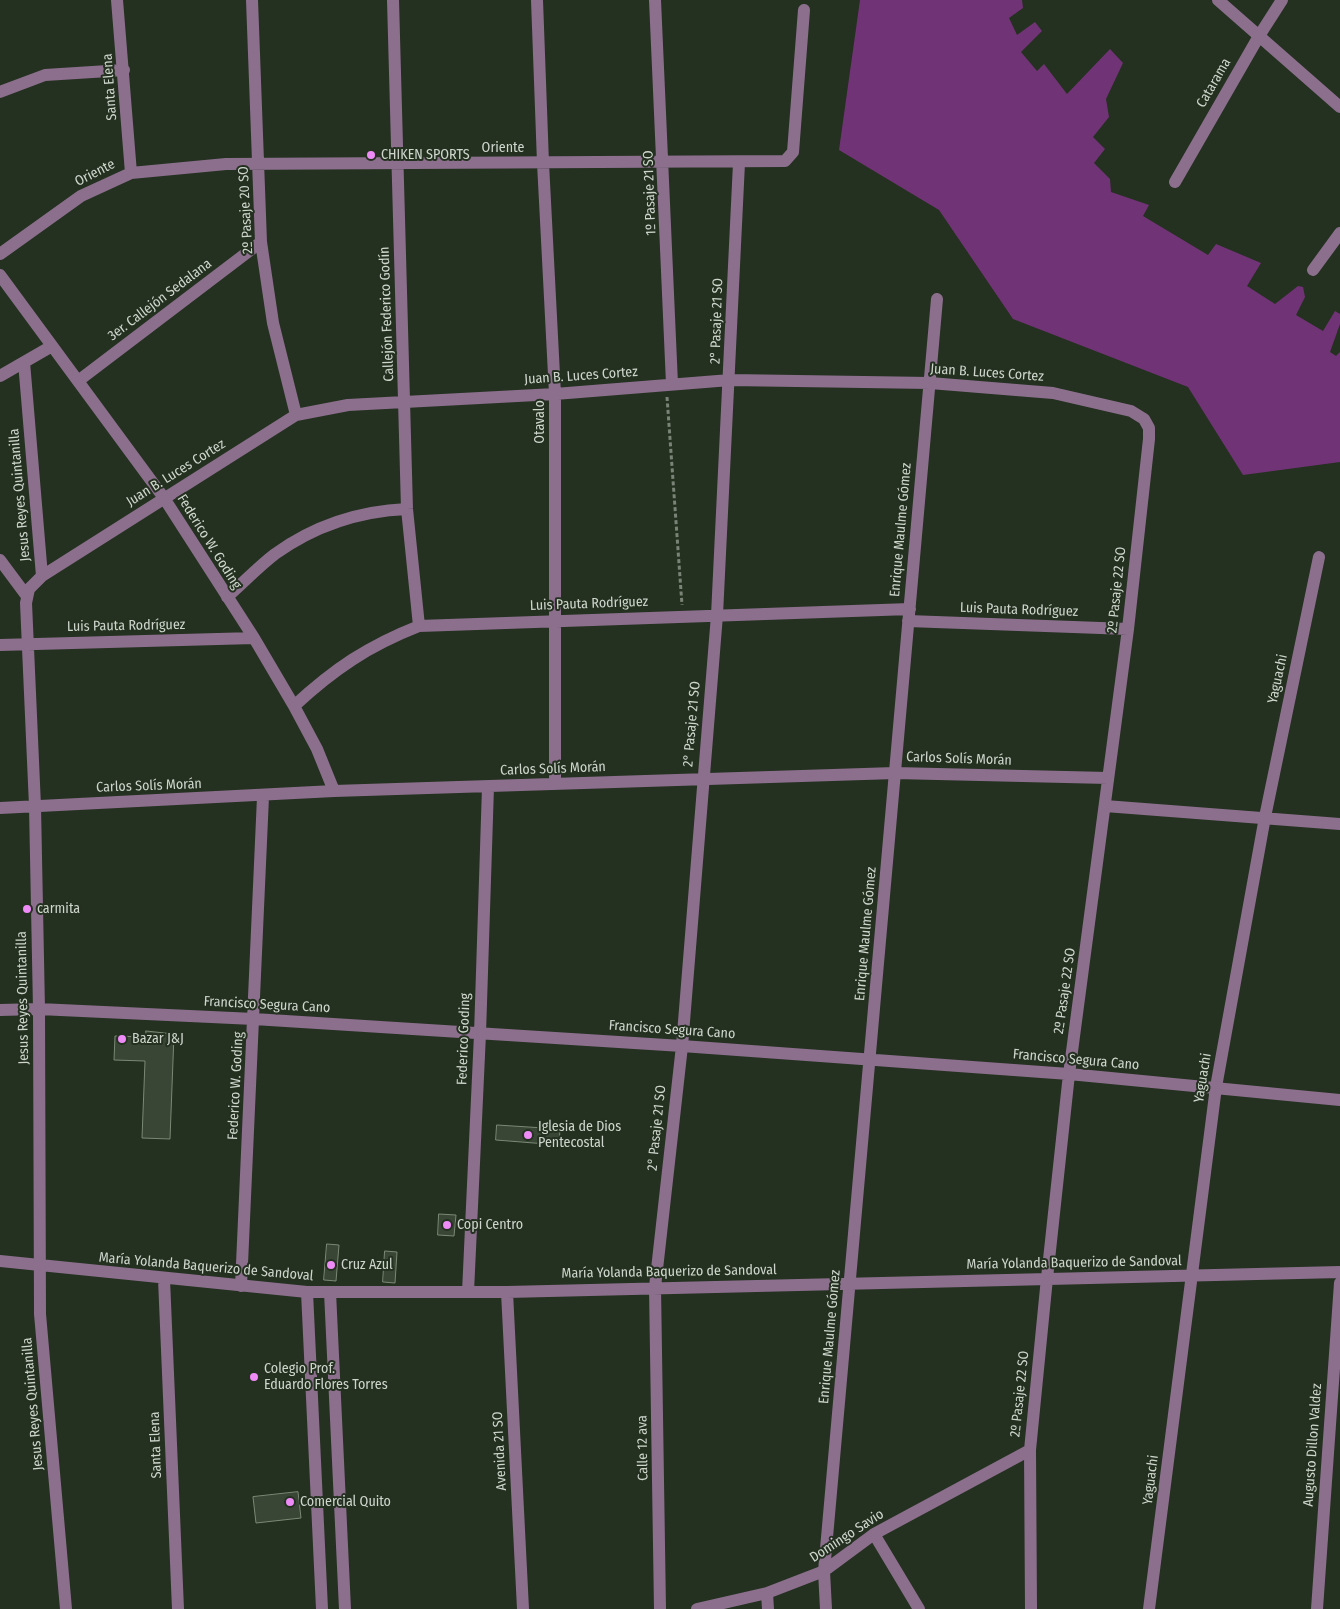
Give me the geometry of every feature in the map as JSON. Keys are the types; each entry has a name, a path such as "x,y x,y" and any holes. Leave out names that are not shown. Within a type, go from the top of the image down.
{"street":[{"name":"Santa Elena","path":"117,0 124,70 130,173"},
{"name":"2º Pasaje 20 SO","path":"252,0 261,242 272,323 296,415"},
{"name":"Callejón Federico Godín","path":"393,0 407,509 419,626"},
{"name":"Otavalo","path":"538,0 543,163 555,394 555,784"},
{"name":"1º Pasaje 21 SO","path":"655,0 664,163 669,384"},
{"path":"1218,0 1340,107"},
{"name":"Catarama","path":"1175,182 1259,36 1282,0"},
{"name":"Oriente","path":"0,254 81,196 130,173 226,164 739,163 785,161 793,152 804,10"},
{"path":"0,92 45,75 124,70"},
{"name":"2° Pasaje 21 SO","path":"655,1287 682,1046 702,778 717,615 730,380 739,163"},
{"path":"1313,270 1340,233"},
{"name":"3er. Callejón Sedalana","path":"78,381 261,242"},
{"name":"Federico W. Goding","path":"0,275 164,498 254,638 294,706 317,749 334,791"},
{"name":"Enrique Maulme Gómez","path":"826,1609 824,1571 937,299"},
{"path":"0,376 52,346"},
{"name":"Jesus Reyes Quintanilla","path":"24,362 42,576 29,589 26,595 35,806 39,1009 40,1314 66,1609"},
{"name":"Juan B. Luces Cortez","path":"42,576 296,415 348,405 405,400 555,394 730,380 930,384 1053,394 1131,410 1144,419 1149,428 1149,439"},
{"name":"2º Pasaje 22 SO","path":"1031,1609 1030,1450 1046,1278 1068,1074 1128,629 1149,439"},
{"path":"227,597 275,554 307,534 377,510 407,509"},
{"name":"Yaguachi","path":"1149,1609 1216,1087 1265,817 1319,557"},
{"path":"0,560 26,595"},
{"name":"Luis Pauta Rodríguez","path":"294,706 326,677 357,655 385,640 419,626 717,615 909,615 1128,629"},
{"name":"Luis Pauta Rodríguez","path":"0,645 254,638"},
{"name":"Carlos Solís Morán","path":"0,808 263,797 334,791 895,772 1108,778"},
{"name":"Federico Goding","path":"468,1292 480,1034 488,787"},
{"name":"Federico W. Goding","path":"241,1286 263,797"},
{"path":"1105,806 1340,824"},
{"name":"Francisco Segura Cano","path":"0,1010 39,1009 254,1019 682,1046 1068,1074 1340,1100"},
{"name":"María Yolanda Baquerizo de Sandoval","path":"0,1261 307,1292 507,1292 1340,1272"},
{"name":"Santa Elena","path":"164,1279 178,1609"},
{"name":"Augusto Dillon Valdez","path":"1317,1609 1335,1428 1340,1283"},
{"name":"Calle 12 ava","path":"655,1287 660,1609"},
{"path":"307,1292 322,1609"},
{"path":"330,1292 345,1609"},
{"name":"Avenida 21 SO","path":"507,1292 524,1609"},
{"name":"Domingo Savio","path":"697,1609 767,1593 824,1571 874,1534 1030,1450"},
{"path":"874,1534 919,1609"},
{"path":"767,1593 768,1609"}],"path":[{"path":"669,384 682,616"}],"shaded area":[{"path":"860,0 1022,0 1023,8 1009,18 1017,35 1035,22 1042,31 1021,52 1037,71 1044,64 1067,94 1110,49 1123,63 1106,99 1109,117 1093,137 1105,149 1094,163 1110,179 1111,192 1149,205 1143,216 1208,255 1216,244 1261,263 1247,286 1275,304 1298,286 1303,287 1305,297 1296,315 1323,331 1335,311 1340,314 1340,324 1330,352 1336,356 1340,352 1340,462 1243,475 1188,387 1013,319 939,210 839,150"}],"building":[{"path":"146,1031 174,1034 170,1139 142,1138 145,1061 114,1060 115,1036 146,1037"},
{"name":"Iglesia de Dios Pentecostal","path":"497,1125 560,1129 559,1145 496,1140"},
{"name":"Copi Centro","path":"439,1214 456,1215 454,1236 438,1235"},
{"path":"327,1244 339,1245 336,1281 324,1280"},
{"path":"385,1251 397,1252 395,1283 383,1282"},
{"path":"298,1492 301,1518 256,1523 253,1497"}],"place":[{"name":"CHIKEN SPORTS","path":"371,155"},
{"name":"carmita","path":"27,909"},
{"name":"Bazar J&J","path":"122,1039"},
{"name":"Iglesia de Dios Pentecostal","path":"528,1135"},
{"name":"Copi Centro","path":"447,1225"},
{"name":"Cruz Azul","path":"331,1265"},
{"name":"Colegio Prof. Eduardo Flores Torres","path":"254,1377"},
{"name":"Comercial Quito","path":"290,1502"}]}
